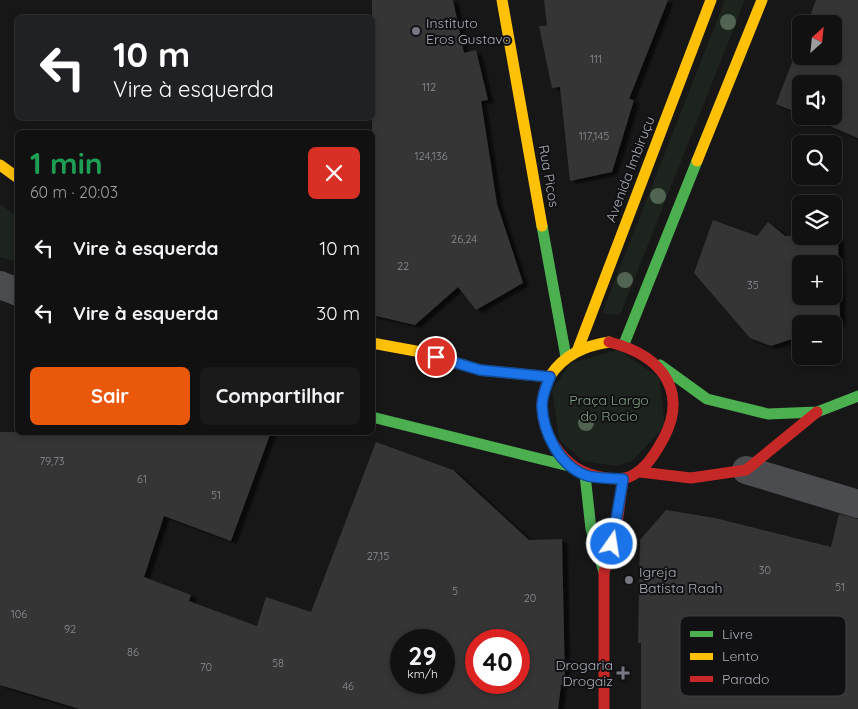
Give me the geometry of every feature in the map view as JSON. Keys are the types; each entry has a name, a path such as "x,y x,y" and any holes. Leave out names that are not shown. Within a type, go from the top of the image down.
{"street":[{"name":"Rua Picos","path":"502,0 566,357"},
{"name":"Avenida Imbiruçu","path":"578,349 711,0"},
{"path":"624,344 762,0"},
{"path":"0,165 15,176"},
{"path":"0,285 15,291"},
{"path":"569,466 553,444 544,426 542,405 550,377 566,357 578,349 609,342 624,344 640,350 707,399 768,414 818,412"},
{"path":"375,344 421,352 480,370 550,377"},
{"path":"375,418 569,466 585,475 623,479 640,472 664,442 671,425 674,407 671,390 664,374 652,360"},
{"path":"746,470 818,412 858,396"},
{"path":"640,472 691,478 746,470 858,504"},
{"path":"585,475 590,529 604,572"},
{"path":"604,709 604,572 616,531 623,479"}],"green space":[{"path":"725,0 745,0 620,315 602,313"},
{"path":"0,204 15,215 15,261 0,257"},
{"name":"Praça Largo do Rocio","path":"618,350 659,377 665,426 632,461 616,466 583,461 559,439 552,390 571,363"}],"building":[{"path":"372,0 453,0 464,53 476,50 488,100 481,101 497,204 523,283 476,310 458,287 415,325 375,316 375,130 372,130 372,120 375,120 375,15 372,15"},
{"path":"544,0 668,0 629,99 634,100 612,172 570,181 560,87 552,88 539,26 547,26"},
{"path":"816,0 858,0 858,138 827,125 842,125 842,75 792,75 792,110 776,104 792,62 792,65 842,65 842,15 810,15"},
{"path":"713,220 757,236 768,222 785,236 792,236 792,245 838,245 838,255 792,255 792,305 840,305 840,315 792,315 792,339 771,346 750,338 694,273"},
{"path":"0,432 15,432 15,435 270,435 231,541 164,516 144,577 191,595 189,601 257,626 266,597 311,612 376,442 453,470 529,540 562,539 565,685 561,685 558,709 80,709 0,685"},
{"path":"666,510 715,518 831,547 839,514 858,519 858,709 641,709 641,643 638,643 640,540"}],"traffic: fast":[{"path":"624,344 697,161"},
{"path":"542,226 566,357"},
{"path":"660,365 707,399 768,414 817,412 858,396"},
{"path":"375,418 569,466"},
{"path":"585,475 591,529 604,572"}],"traffic: slow":[{"path":"502,0 542,226"},
{"path":"578,349 711,0"},
{"path":"697,161 762,0"},
{"path":"0,165 15,176"},
{"path":"550,376 568,357 591,346 609,342"},
{"path":"375,344 421,352 480,370 549,377"}],"traffic: jam":[{"path":"550,376 542,402 543,420 549,437 559,452 570,464 590,474 618,479 633,475 642,469 652,457 668,429 673,411 672,395 667,380 658,368 645,357 629,348 609,342"},
{"path":"640,472 691,478 746,470 817,412"},
{"path":"604,709 604,572 616,531 623,479"}],"place":[{"name":"Instituto Eros Gustavo","path":"416,31"},
{"name":"Igreja Batista Raah","path":"629,580"},
{"name":"Drogaria Drogaiz","path":"623,673"}],"route":[{"path":"436,357 480,370 550,377 544,392 542,405 544,426 553,444 569,466 585,475 623,479 616,531 612,544"}]}
